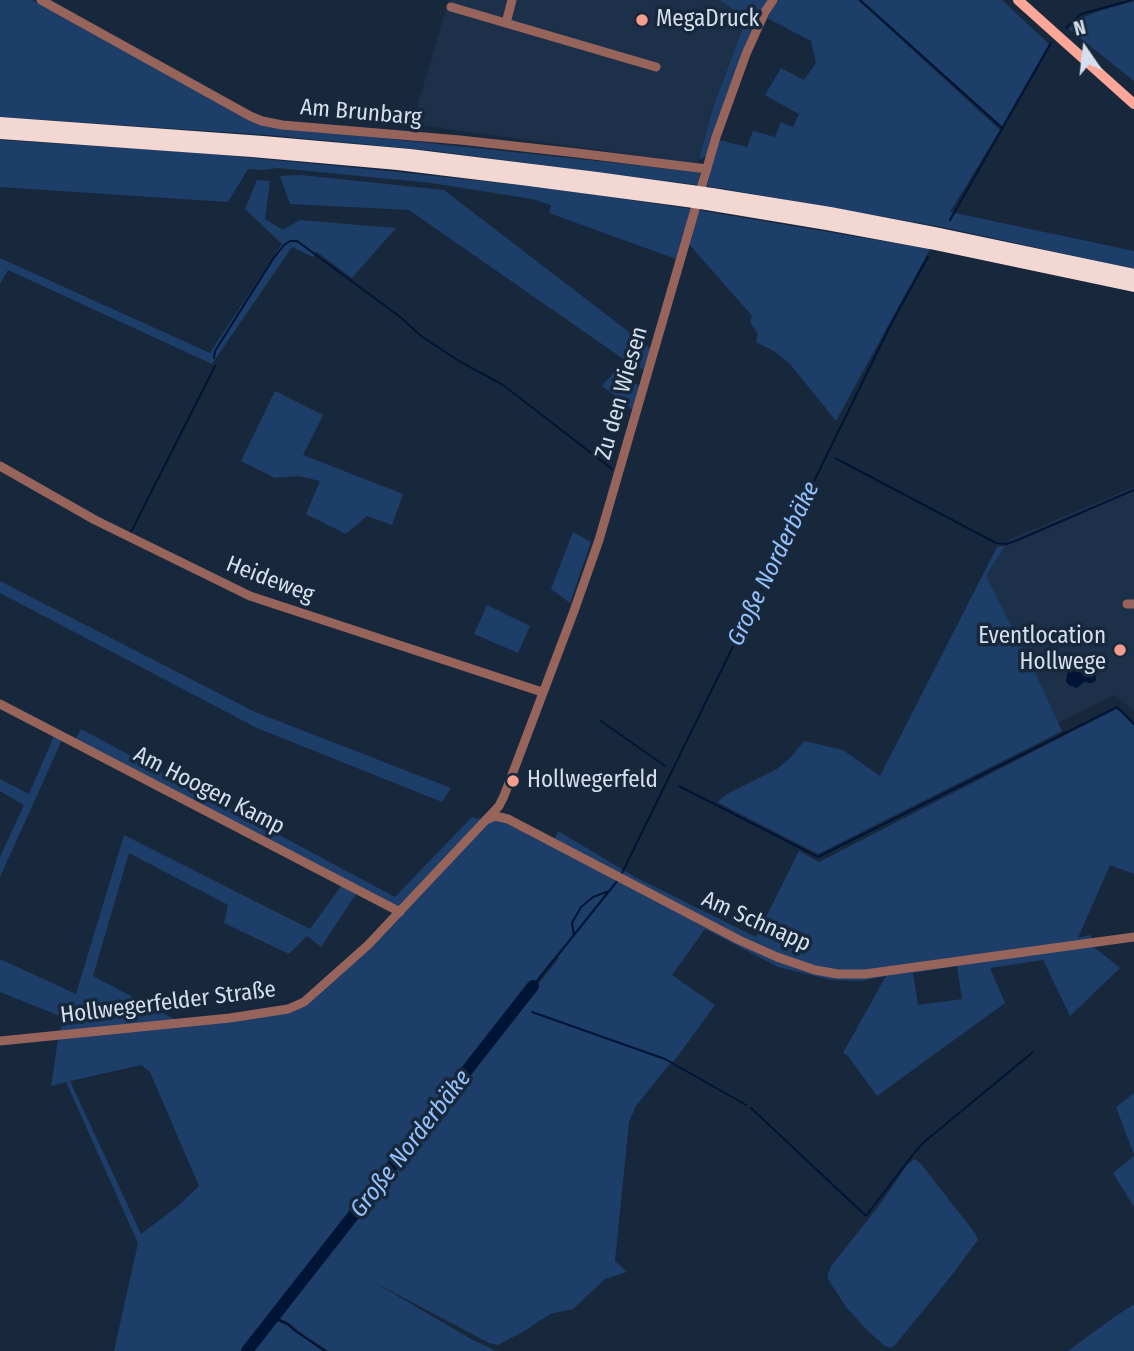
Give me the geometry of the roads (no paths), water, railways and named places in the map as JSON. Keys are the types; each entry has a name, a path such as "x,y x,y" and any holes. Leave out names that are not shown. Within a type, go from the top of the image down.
{"highway":[{"path":"0,123 410,155 597,178 689,196"},
{"path":"0,133 398,164 830,213 1134,275"},
{"path":"710,199 1134,286"}],"main road":[{"path":"1018,0 1134,104"}],"street":[{"name":"Am Brunbarg","path":"41,0 262,121 460,140 707,169"},
{"path":"506,23 512,0"},
{"name":"Zu den Wiesen","path":"504,796 598,540 716,137 746,54 773,0"},
{"path":"450,7 656,67"},
{"name":"Heideweg","path":"0,466 95,520 250,596 542,692"},
{"name":"Am Hoogen Kamp","path":"0,704 400,912"},
{"path":"504,796 504,810 508,819"},
{"name":"Hollwegerfelder Straße","path":"0,1041 230,1018 288,1009 304,1002 368,945 499,806 504,796"},
{"name":"Am Schnapp","path":"487,819 495,816 508,819 739,940 815,970 838,974 865,974 1134,937"}],"waterway":[{"path":"860,0 1002,128"},
{"name":"Große Norderbäke","path":"1066,28 1081,14 1132,0"},
{"name":"Große Norderbäke","path":"950,220 1051,43"},
{"path":"214,358 215,351 273,259 284,245 297,241 399,316 421,336 503,385 612,469"},
{"name":"Große Norderbäke","path":"622,873 891,324 928,257"},
{"path":"131,532 215,366"},
{"path":"835,458 996,543 1007,544 1134,490"},
{"path":"679,786 818,857 1117,707 1134,724"},
{"path":"601,721 665,766"},
{"name":"Große Norderbäke","path":"533,986 618,880"},
{"name":"Große Norderbäke","path":"574,936 572,923 581,907 593,897 609,891"},
{"name":"Große Norderbäke","path":"247,1351 533,986"},
{"path":"532,1012 665,1059 746,1105"},
{"path":"751,1108 866,1216 924,1142 1033,1052"},
{"path":"273,1317 288,1324 325,1351"}],"place":[{"name":"MegaDruck","path":"642,20"},
{"name":"Eventlocation Hollwege","path":"1120,650"},
{"name":"Hollwegerfeld","path":"513,781"}]}
